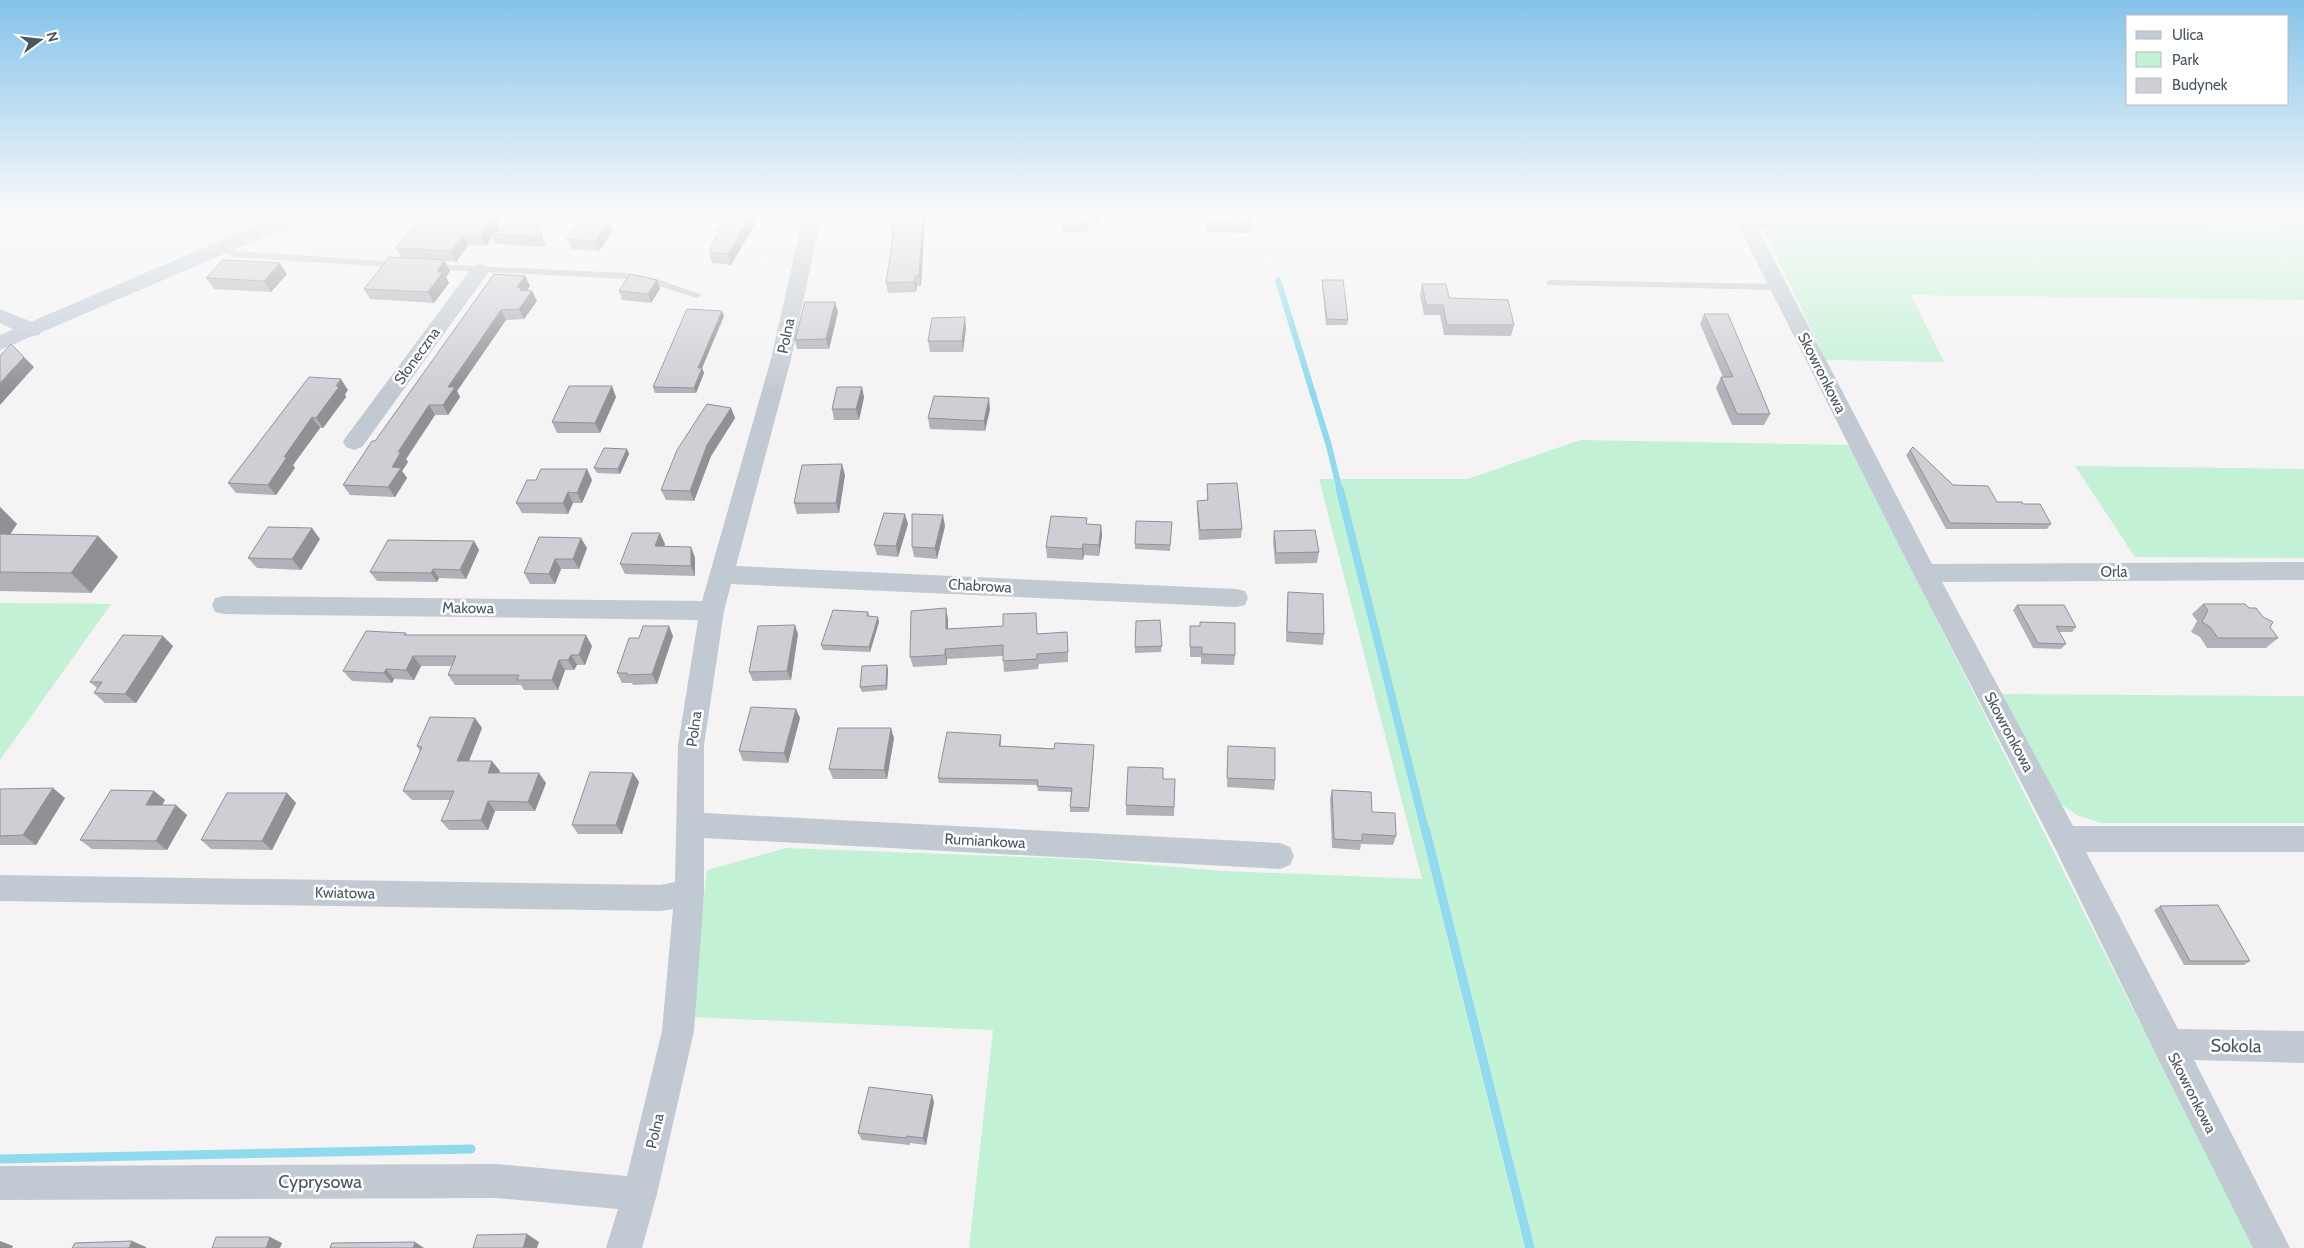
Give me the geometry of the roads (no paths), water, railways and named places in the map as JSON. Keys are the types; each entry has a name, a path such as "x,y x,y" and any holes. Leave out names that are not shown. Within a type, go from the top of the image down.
{"street":[{"path":"0,343 160,275"},
{"name":"Słoneczna","path":"354,442 476,275"},
{"name":"Polna","path":"624,1248 640,1194 678,1030 689,893 691,745 712,611 781,359 799,275"},
{"name":"Skowronkowa","path":"1772,275 1925,573 2065,839 2167,1044 2272,1248"},
{"path":"0,315 32,330"},
{"name":"Orla","path":"1925,573 2304,571"},
{"name":"Chabrowa","path":"723,575 1236,598"},
{"name":"Makowa","path":"224,605 712,611"},
{"name":"Rumiankowa","path":"689,825 1280,856"},
{"path":"2065,839 2304,839"},
{"name":"Kwiatowa","path":"0,888 660,898 689,893"},
{"name":"Sokola","path":"2167,1044 2304,1047"},
{"name":"Cyprysowa","path":"0,1183 496,1182 640,1194"}],"lane":[{"path":"607,275 654,281 697,295"},
{"path":"1550,283 1778,287"}],"waterway":[{"path":"1278,280 1329,446 1340,491"},
{"path":"1340,490 1425,830"},
{"path":"1425,828 1530,1248"},
{"path":"0,1159 471,1149"}]}
